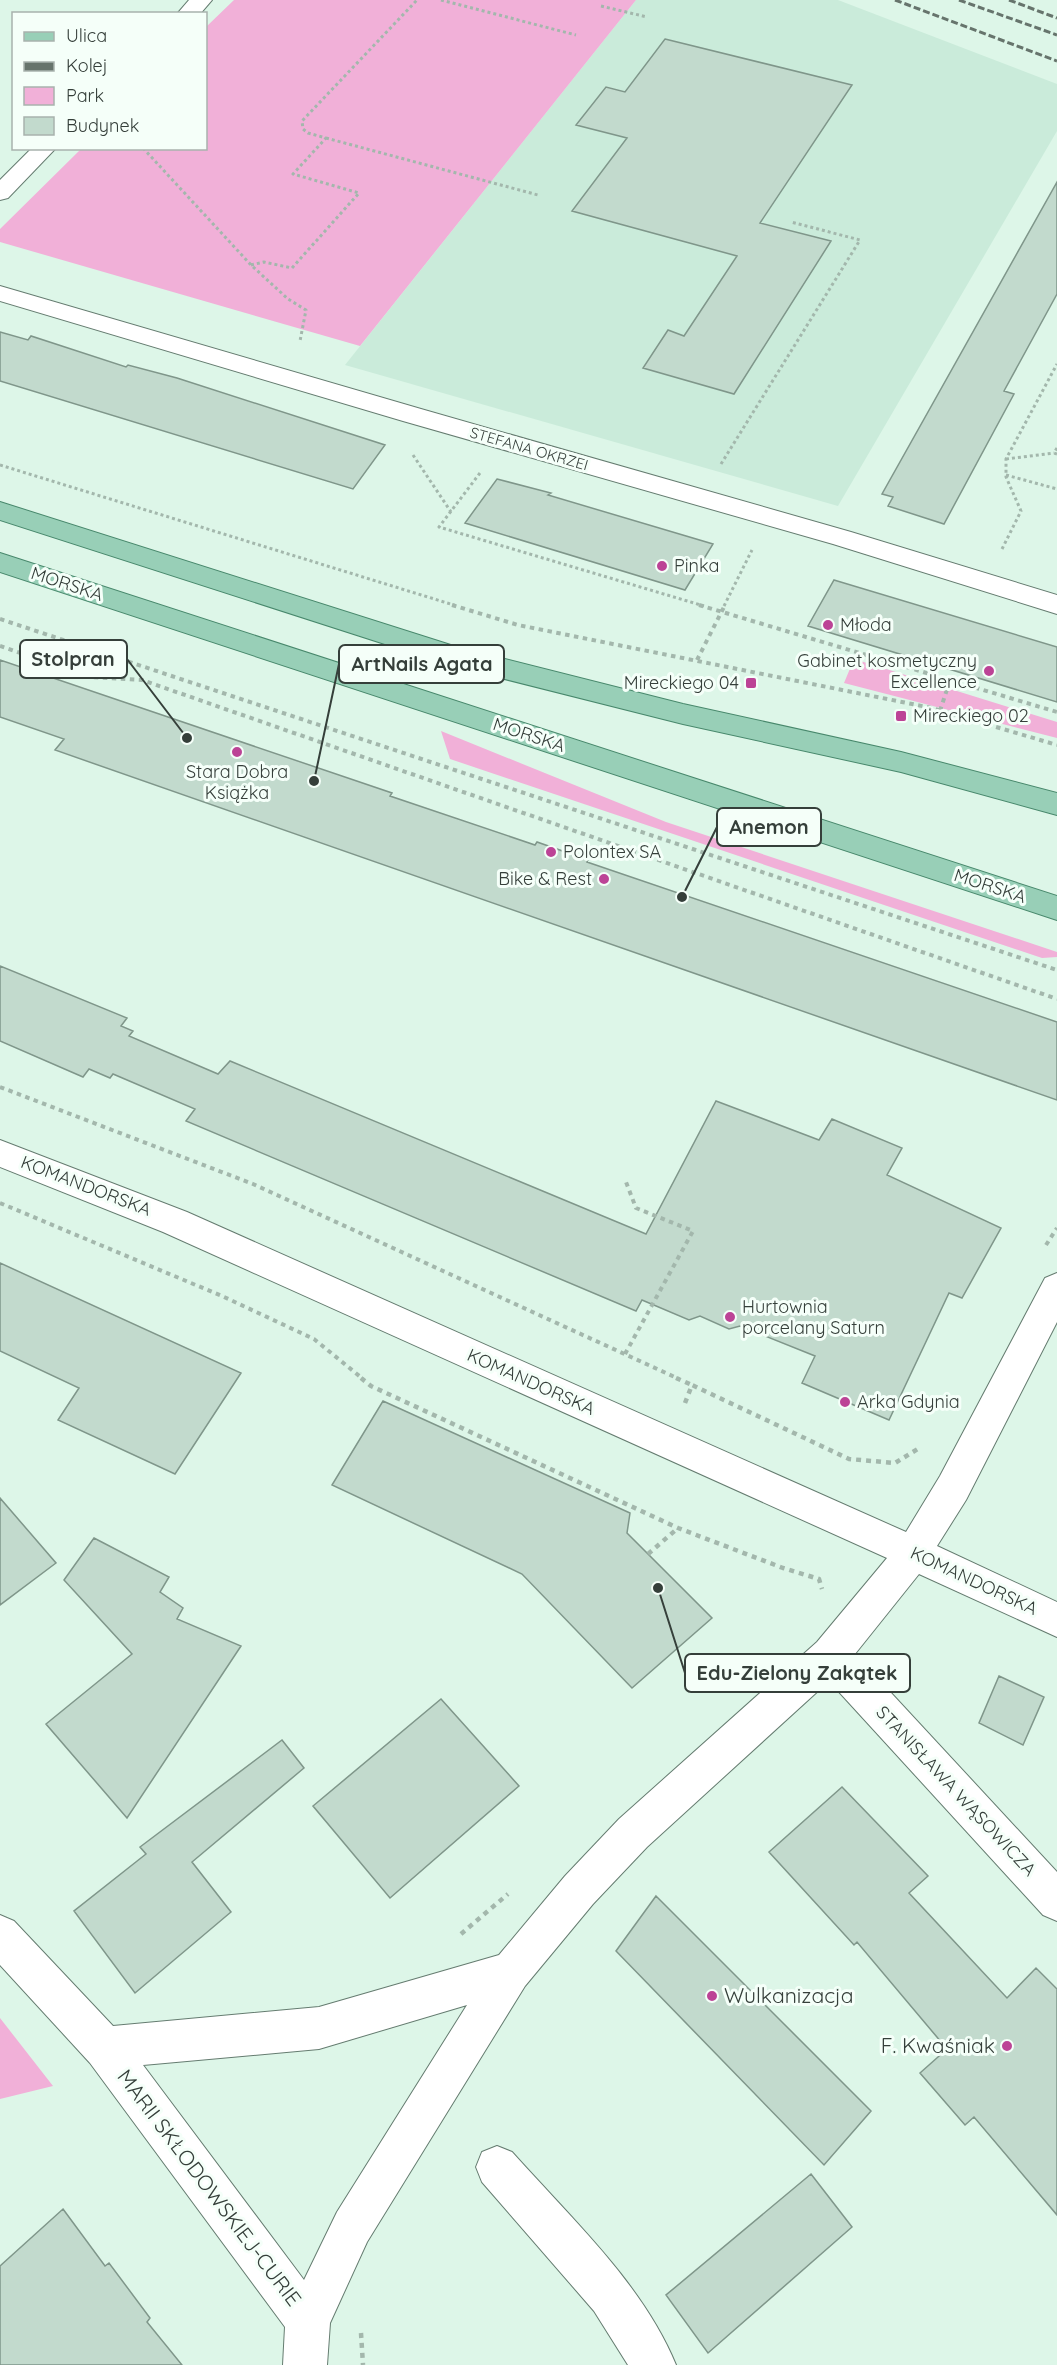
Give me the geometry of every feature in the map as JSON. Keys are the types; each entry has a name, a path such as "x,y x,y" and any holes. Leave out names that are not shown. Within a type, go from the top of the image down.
{"main road":[{"path":"0,512 453,656 683,714 902,762 1057,804"},
{"name":"MORSKA","path":"0,562 1057,908"}],"street":[{"path":"189,12 201,0"},
{"path":"0,194 43,150"},
{"name":"STEFANA OKRZEI","path":"0,294 769,517 1057,605"},
{"name":"KOMANDORSKA","path":"0,1153 176,1222 1057,1620"},
{"path":"308,2321 352,2227 511,1972 579,1890 633,1833 830,1655 875,1603 913,1553 953,1488 1057,1288"},
{"name":"STANISŁAWA WĄSOWICZA","path":"830,1655 1057,1901"},
{"name":"MARII SKŁODOWSKIEJ-CURIE","path":"0,1935 105,2048 308,2321 305,2365"},
{"path":"105,2048 319,2028 511,1972"},
{"path":"497,2167 610,2295 654,2365"}],"path":[{"path":"417,0 302,121 303,129 308,133 538,195"},
{"path":"441,0 576,36"},
{"path":"601,6 647,17"},
{"path":"251,265 264,262 292,268 359,193 293,174 326,138"},
{"path":"145,150 251,265 288,299 306,310 300,341"},
{"path":"717,472 860,240 790,222"},
{"path":"1002,551 1021,511 1006,475 1006,459 1057,364"},
{"path":"1006,459 1056,454 1057,448"},
{"path":"0,465 518,625 940,711 1057,745"},
{"path":"485,467 439,527 1057,712"},
{"path":"1006,475 1057,489"},
{"path":"697,660 769,517"},
{"path":"0,619 1057,970"},
{"path":"0,646 91,677 142,680 1057,999"},
{"path":"940,711 950,680"},
{"path":"0,1087 253,1184 849,1459 895,1463 922,1446"},
{"path":"625,1354 693,1231 636,1208 626,1182"},
{"path":"0,1203 222,1296 314,1339 371,1386 678,1528 783,1568 819,1579 822,1590"},
{"path":"1045,1248 1057,1228"},
{"path":"681,1411 692,1385"},
{"path":"648,1554 678,1528"},
{"path":"454,1939 518,1886"}],"shaded area":[{"path":"636,0 838,0 1057,84 1057,131 838,506 345,365"}],"green space":[{"path":"234,0 636,0 360,346 0,242 0,229 80,150 207,150 207,26"},
{"path":"854,659 1057,722 1057,738 844,683"},
{"path":"441,731 666,822 1057,952 1057,957 1042,958 450,759"},
{"path":"0,2018 53,2086 0,2099"}],"building":[{"path":"665,39 852,85 760,223 831,241 734,394 643,368 668,330 684,336 737,256 572,211 627,138 576,125 606,87 625,92"},
{"path":"1057,182 1057,294 1004,391 1014,394 944,524 888,506 893,497 882,494"},
{"path":"0,332 28,340 31,336 126,367 128,365 177,378 385,445 353,489 0,381"},
{"path":"497,479 551,493 548,495 713,544 685,590 465,523"},
{"path":"834,580 1057,647 1057,702 808,626"},
{"path":"0,660 392,793 390,796 535,845 537,842 588,860 587,862 1057,1022 1057,1100 55,750 64,739 0,717"},
{"path":"0,966 127,1018 121,1026 133,1031 129,1036 218,1074 230,1061 646,1234 716,1101 819,1140 832,1119 902,1148 887,1175 1001,1228 962,1298 949,1293 889,1420 802,1383 815,1356 740,1326 729,1329 700,1316 689,1320 642,1300 636,1311 186,1121 195,1109 113,1074 110,1078 89,1069 83,1077 0,1041"},
{"path":"0,1263 241,1373 175,1474 58,1420 79,1388 0,1351"},
{"path":"383,1401 630,1513 627,1533 712,1618 632,1688 522,1574 332,1485"},
{"path":"0,1498 56,1563 0,1605"},
{"path":"94,1538 169,1577 160,1592 183,1608 177,1619 241,1646 127,1818 46,1724 132,1654 64,1580"},
{"path":"999,1676 1044,1697 1023,1745 979,1723"},
{"path":"441,1699 519,1786 390,1898 313,1806"},
{"path":"282,1740 304,1768 192,1862 231,1912 135,1993 74,1911 146,1854 140,1847"},
{"path":"842,1787 928,1876 909,1893 1007,1998 1036,1968 1057,1989 1057,2215 974,2117 965,2125 920,2073 947,2049 857,1942 854,1945 769,1852"},
{"path":"656,1896 871,2111 824,2165 616,1951"},
{"path":"811,2174 852,2227 708,2353 666,2295"},
{"path":"63,2209 105,2266 109,2263 150,2318 147,2322 182,2365 0,2365 0,2266"}],"railway":[{"path":"895,0 1057,61"},
{"path":"959,0 1057,35"},
{"path":"1009,0 1057,18"}],"place":[{"name":"Pinka","path":"662,566"},
{"name":"Młoda","path":"828,625"},
{"name":"Gabinet kosmetyczny Excellence","path":"989,671"},
{"name":"Mireckiego 04","path":"751,683"},
{"name":"Mireckiego 02","path":"901,716"},
{"name":"Stolpran","path":"187,738"},
{"name":"Stara Dobra Książka","path":"237,752"},
{"name":"ArtNails Agata","path":"314,781"},
{"name":"Polontex SA","path":"551,852"},
{"name":"Bike & Rest","path":"604,879"},
{"name":"Anemon","path":"682,897"},
{"name":"Hurtownia porcelany Saturn","path":"730,1317"},
{"name":"Arka Gdynia","path":"845,1402"},
{"name":"Edu-Zielony Zakątek","path":"658,1588"},
{"name":"Wulkanizacja","path":"712,1996"},
{"name":"F. Kwaśniak","path":"1007,2046"}]}
